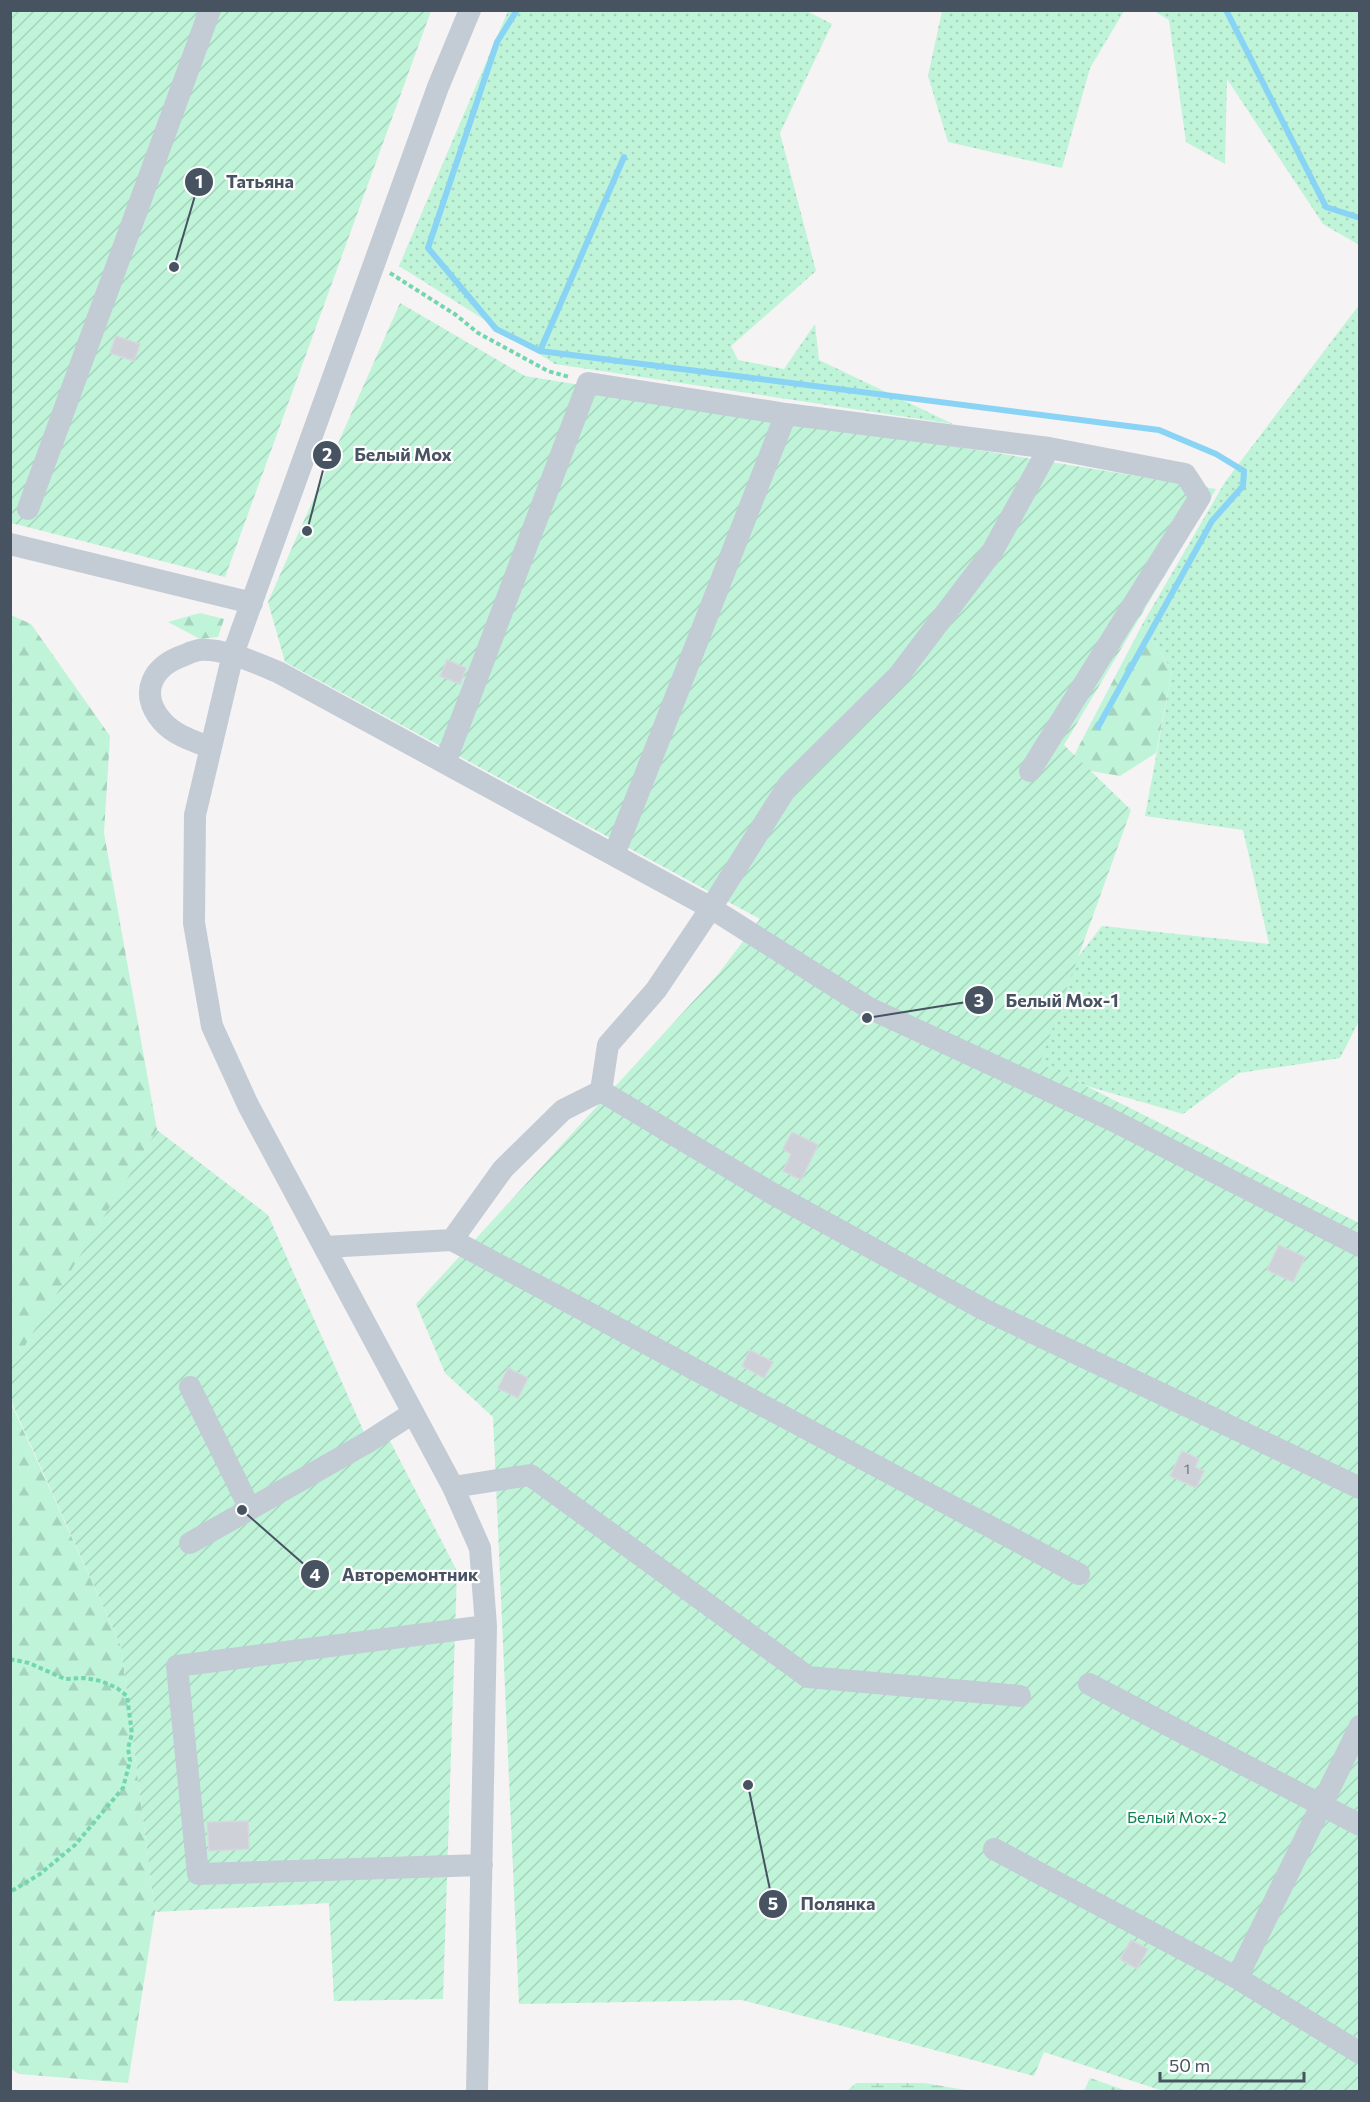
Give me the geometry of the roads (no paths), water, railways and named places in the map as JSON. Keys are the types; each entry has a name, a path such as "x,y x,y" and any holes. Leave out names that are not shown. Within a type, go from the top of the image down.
{"street":[{"path":"28,509 210,10"},
{"path":"470,10 438,87 233,654 209,747 195,815 194,923 212,1026 248,1105 453,1487 480,1548 486,1626 477,2091"},
{"path":"445,763 588,384 786,414 1049,448 1185,474 1200,497 1030,771"},
{"path":"614,855 786,414"},
{"path":"601,1091 608,1045 656,990 789,784 899,675 992,552 1049,448"},
{"path":"10,544 252,603"},
{"path":"209,747 179,735 162,721 151,702 150,683 159,669 178,657 199,650 233,654 278,672 711,908 869,1008 1110,1119 1359,1246"},
{"path":"452,1240 503,1169 563,1110 601,1091"},
{"path":"601,1091 773,1194 985,1310 1359,1488"},
{"path":"325,1247 452,1240 1079,1574"},
{"path":"190,1387 250,1509"},
{"path":"190,1543 368,1442 413,1413"},
{"path":"453,1487 530,1475 808,1677 1020,1696"},
{"path":"482,1864 198,1874 177,1666 486,1626"},
{"path":"1089,1684 1359,1825"},
{"path":"1237,1978 1359,1726"},
{"path":"994,1849 1237,1978 1359,2053"}],"waterway":[{"path":"517,10 497,42 428,248 496,329 540,351 1159,430 1216,454 1244,471 1243,486 1212,521 1098,727"},
{"path":"1226,10 1326,207 1360,218"},
{"path":"540,351 624,157"}],"place":[{"name":"Татьяна","path":"174,267"},
{"name":"Белый Мох","path":"307,531"},
{"name":"Белый Мох-1","path":"867,1018"},
{"name":"Авторемонтник","path":"242,1510"},
{"name":"Полянка","path":"748,1785"}],"park label":[{"name":"Белый Мох-2","path":"1177,1817"}]}
